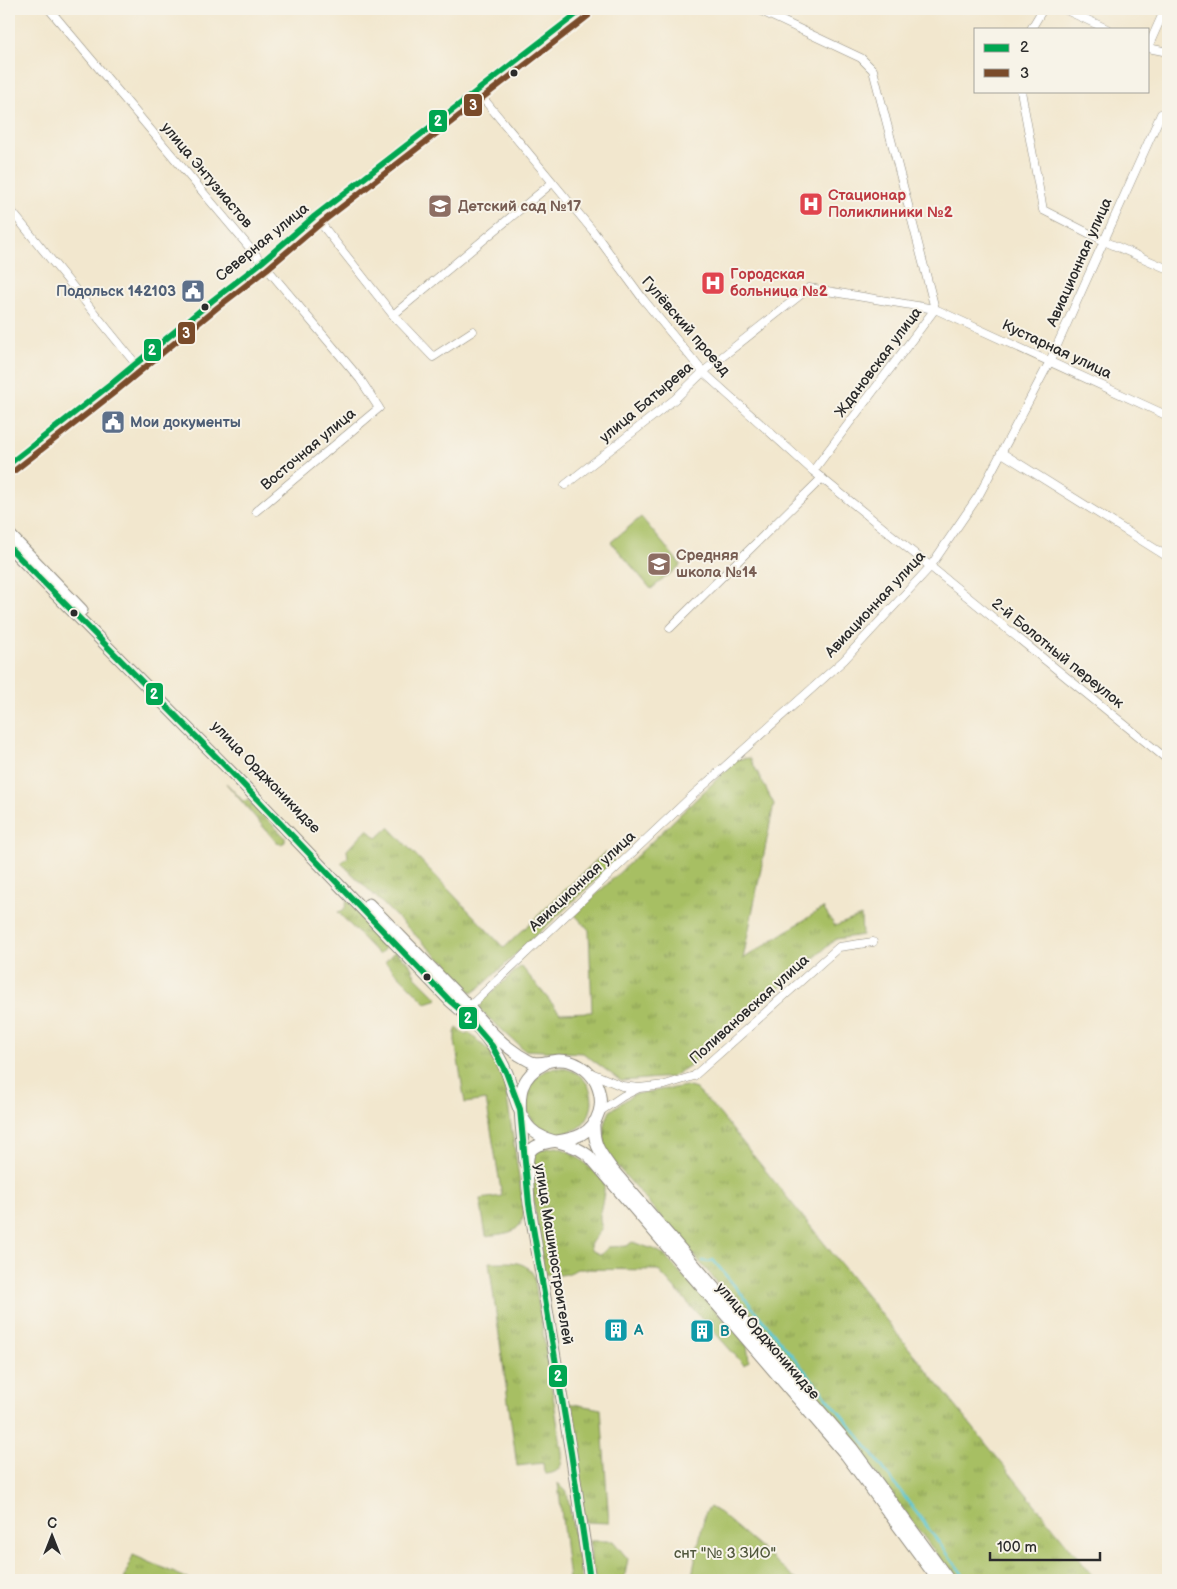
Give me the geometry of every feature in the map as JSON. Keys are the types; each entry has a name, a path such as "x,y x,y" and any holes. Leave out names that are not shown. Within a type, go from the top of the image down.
{"main road":[{"name":"улица Орджоникидзе","path":"9,534 469,1007 496,1044"},
{"name":"улица Орджоникидзе","path":"9,548 238,779 450,1001 496,1044"},
{"path":"496,1044 533,1063 558,1060 569,1061 579,1065 595,1080 599,1091 600,1101 596,1117 587,1131 578,1137 548,1142 534,1147 529,1154 529,1204"},
{"path":"496,1044 524,1119 533,1131 547,1139 557,1141"},
{"path":"520,1109 519,1098 522,1086 537,1067 547,1062"},
{"name":"улица Машиностроителей","path":"520,1109 529,1204 571,1453 590,1580"},
{"name":"улица Орджоникидзе","path":"596,1117 594,1137 598,1150 852,1448 949,1580"},
{"name":"улица Орджоникидзе","path":"557,1141 577,1148 589,1156 846,1454 938,1580"}],"street":[{"name":"улица Энтузиастов","path":"49,9 360,380 379,408"},
{"name":"Северная улица","path":"9,464 262,262 315,216 583,9"},
{"name":"Ждановская улица","path":"757,9 861,58 873,70 935,309 813,471"},
{"path":"1032,28 1043,9"},
{"path":"1064,9 1105,28"},
{"path":"1150,43 1165,9"},
{"path":"1150,48 1168,52"},
{"name":"Гулёвский проезд","path":"477,91 593,231 643,299 704,372 813,471 930,567"},
{"path":"1021,92 1043,210 1104,241 1168,269"},
{"name":"Авиационная улица","path":"469,1007 692,796 844,660 930,567 979,495 1050,360 1161,114"},
{"path":"393,315 552,183"},
{"path":"9,208 136,363"},
{"path":"315,216 393,315 433,357 473,331"},
{"name":"улица Батырева","path":"565,485 675,399 704,372 809,288 935,309"},
{"name":"Кустарная улица","path":"935,309 1050,360 1168,416"},
{"name":"Восточная улица","path":"256,511 379,408"},
{"path":"1002,453 1168,557"},
{"path":"670,628 822,478"},
{"name":"2-й Болотный переулок","path":"930,567 1168,760"},
{"name":"Поливановская улица","path":"639,1088 665,1085 694,1076 839,947 873,942"},
{"path":"588,1072 622,1086 639,1088"},
{"path":"596,1117 623,1096 639,1088"}],"green space":[{"path":"641,517 681,565 651,589 611,542"},
{"path":"750,758 774,804 743,959 823,908 835,926 861,916 862,935 836,939 689,1066 672,1077 621,1081 583,1053 524,1050 480,1010 481,1002 521,966 560,1013 592,1012 589,930 575,915 738,759"},
{"path":"226,783 243,801 248,800 285,837 285,842 277,843"},
{"path":"389,827 504,948 605,852 615,862 483,985 472,993 448,968 450,966 444,960 442,961 341,863 348,857 347,850 367,829 377,838"},
{"path":"347,900 389,943 379,955 338,912 344,909"},
{"path":"394,952 409,963 415,976 438,999 426,1003 385,962"},
{"path":"457,1028 466,1035 469,1033 493,1054 504,1078 524,1211 520,1225 506,1233 486,1236 480,1199 502,1196 486,1100 465,1103 455,1041"},
{"path":"553,1068 565,1068 577,1073 587,1083 592,1095 590,1114 577,1129 565,1134 553,1134 541,1129 531,1119 526,1107 526,1095 531,1083 541,1073"},
{"path":"686,1086 696,1089 719,1113 1096,1580 956,1580 844,1430 605,1152 604,1125 610,1111 634,1094"},
{"path":"557,1147 576,1156 603,1180 604,1192 600,1216 602,1228 590,1246 591,1250 601,1255 608,1247 627,1246 632,1242 663,1254 747,1345 749,1361 744,1365 658,1270 577,1269 565,1274 544,1274 529,1169 534,1154 541,1150"},
{"path":"489,1262 521,1264 526,1266 534,1276 562,1452 560,1468 555,1472 546,1474 543,1463 517,1466"},
{"path":"568,1403 601,1409 609,1523 585,1522"},
{"path":"558,1483 567,1492 582,1580 569,1580"},
{"name":"снт \"№ 3 ЗИО\"","path":"710,1507 720,1513 797,1580 691,1580 705,1513"},
{"path":"590,1541 613,1541 628,1559 624,1580 592,1580"},
{"path":"133,1555 191,1580 124,1580"}],"waterway":[{"path":"703,1261 709,1262 713,1260 859,1436 967,1580"}],"transit line":[{"name":"2","path":"9,464 262,262 315,216 583,9"},
{"name":"3","path":"14,471 115,392 321,223 588,16"},
{"name":"2","path":"9,547 238,779 450,1001 463,1012 492,1046 506,1072 520,1109 529,1204 571,1453 590,1580"}],"place":[{"name":"Стационар Поликлиники №2","path":"811,204"},
{"name":"Детский сад №17","path":"440,206"},
{"name":"Городская больница №2","path":"713,283"},
{"name":"Подольск 142103","path":"193,291"},
{"name":"Мои документы","path":"113,422"},
{"name":"Средняя школа №14","path":"659,564"},
{"name":"А","path":"616,1330"},
{"name":"В","path":"702,1331"}]}
